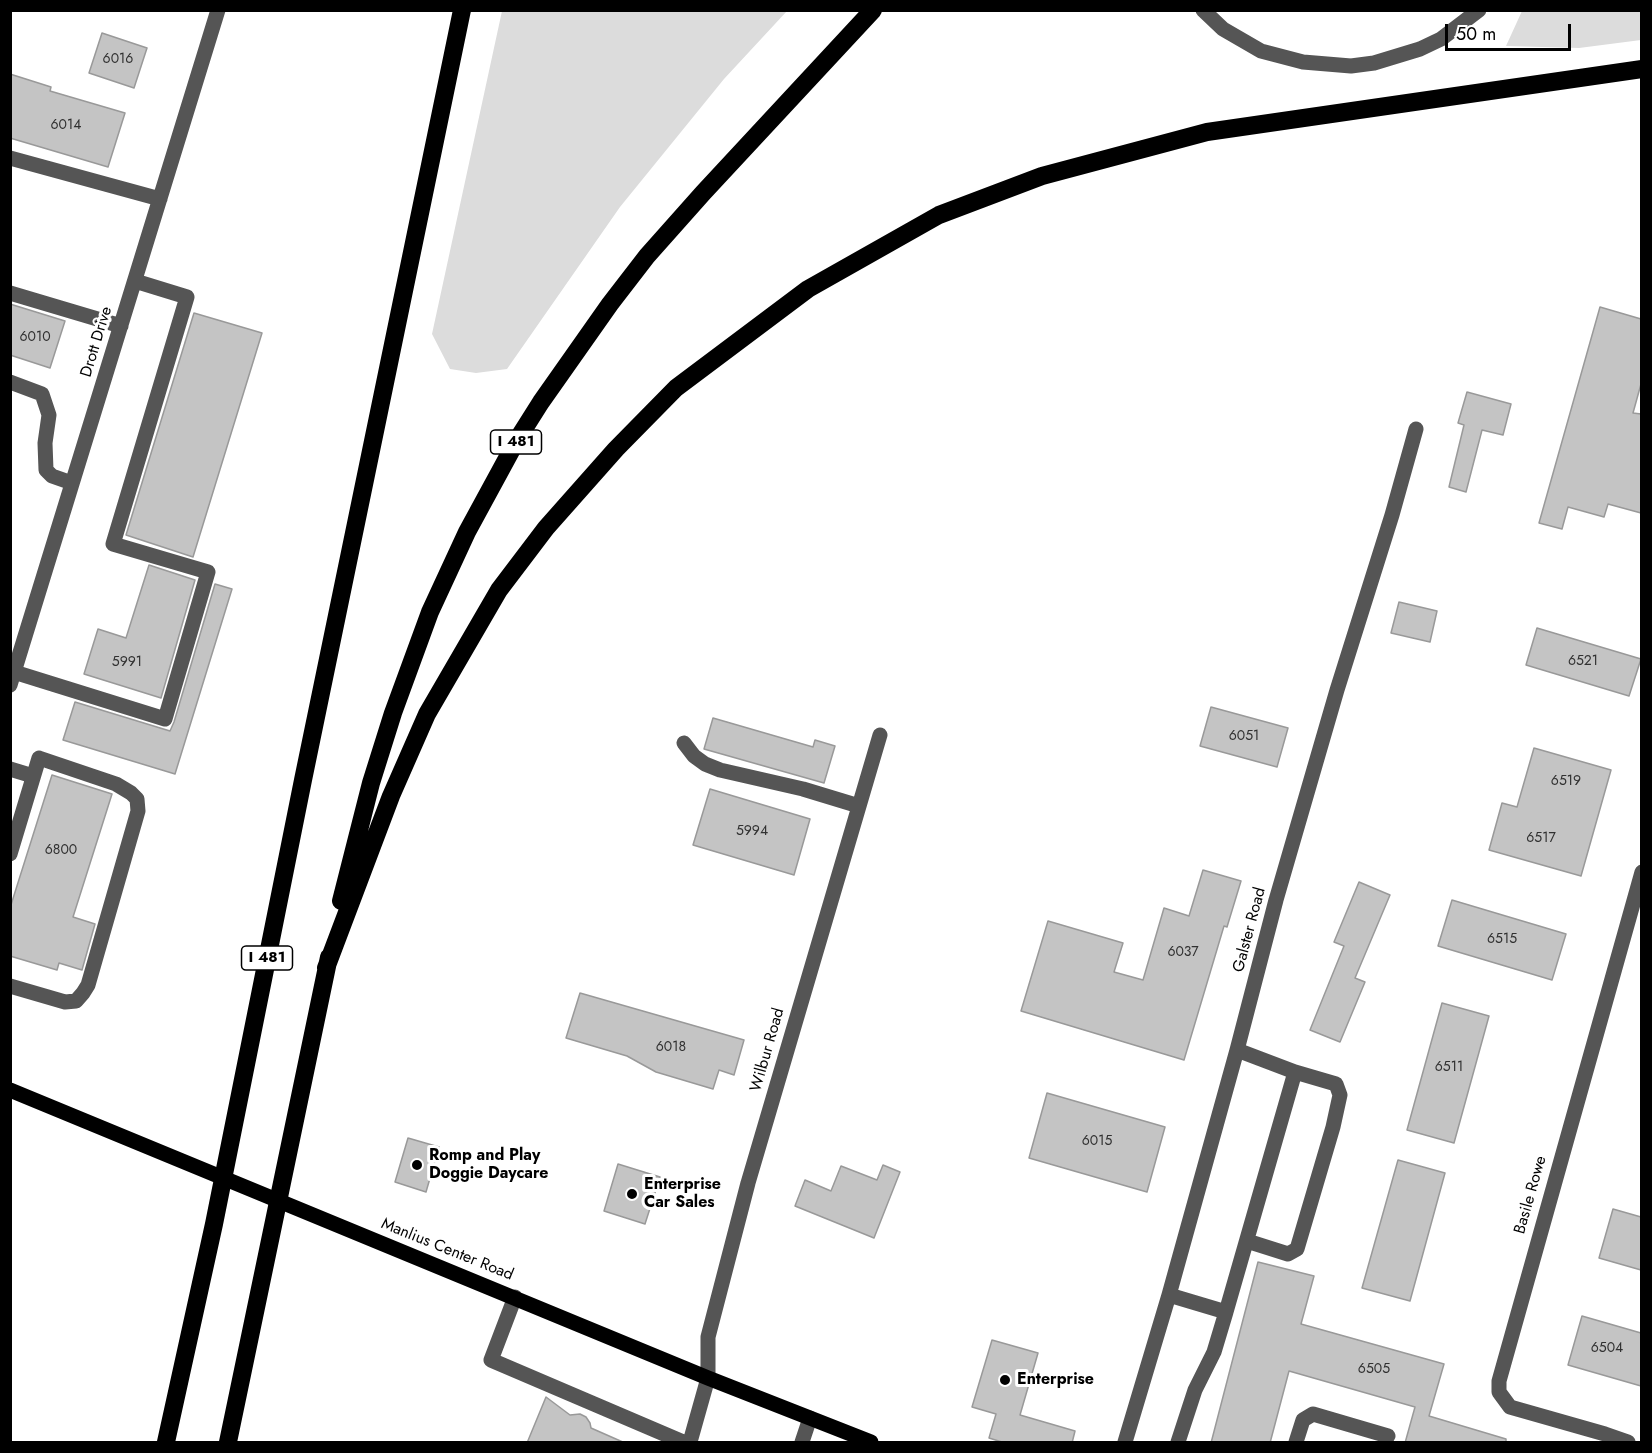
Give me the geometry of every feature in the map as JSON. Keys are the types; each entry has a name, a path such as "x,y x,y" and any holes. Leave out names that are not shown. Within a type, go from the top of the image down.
{"highway":[{"name":"I 481","path":"166,1443 214,1224 230,1135 462,10"},
{"name":"I 481","path":"228,1443 286,1157 354,845 396,703 430,612 467,532 517,440 597,323 647,256 873,10"},
{"path":"326,968 391,796 427,714 499,590 546,528 616,449 676,388 808,289 939,215 1042,176 1207,132 1641,69"}],"main road":[{"name":"Manlius Center Road","path":"10,1090 871,1443"}],"street":[{"name":"Drott Drive","path":"12,678 218,10"},
{"path":"1203,10 1223,29 1261,51 1304,62 1351,66 1374,63 1420,49 1441,39 1479,10"},
{"path":"10,158 160,199"},
{"path":"12,678 165,719 208,572 113,544 187,297 135,281"},
{"path":"10,293 121,326"},
{"path":"10,382 42,394 49,415 45,443 46,470 52,476 72,483"},
{"name":"Galster Road","path":"1125,1443 1169,1295 1280,889 1416,429"},
{"name":"Wilbur Road","path":"690,1443 708,1378 708,1337 745,1194 880,735"},
{"path":"684,743 694,756 705,764 720,770 803,789 859,806"},
{"path":"10,986 65,1002 76,1001 83,993 88,985 138,811 138,799 116,784 39,758 11,848"},
{"path":"10,769 33,776"},
{"name":"Basile Rowe","path":"1628,1443 1605,1434 1510,1407 1499,1392 1499,1381 1641,872"},
{"path":"1237,1050 1295,1072 1336,1084 1340,1095 1333,1127 1297,1249 1288,1254 1247,1240"},
{"path":"1178,1443 1195,1390 1214,1352 1295,1072"},
{"path":"1169,1295 1226,1312"},
{"path":"515,1297 491,1360 683,1443"},
{"path":"1296,1443 1304,1420 1313,1414 1388,1436"},
{"path":"802,1443 810,1418"}],"shaded area":[{"path":"502,11 787,11 724,79 620,207 507,369 476,373 450,369 432,334"},
{"path":"1522,11 1641,11 1641,40 1579,48 1506,46"}],"building":[{"path":"102,33 147,48 134,88 89,73"},
{"path":"10,74 51,87 50,91 125,113 108,167 10,138"},
{"path":"10,304 65,321 50,368 10,355"},
{"path":"1600,307 1641,319 1641,384 1633,413 1641,414 1641,513 1608,504 1604,517 1568,507 1562,529 1539,523"},
{"path":"194,313 262,333 193,557 126,535"},
{"path":"1467,392 1511,404 1503,435 1482,430 1466,492 1449,487 1464,425 1458,423"},
{"path":"149,565 195,580 161,698 84,674 98,629 126,638"},
{"path":"215,584 232,589 175,774 63,740 75,702 170,731"},
{"path":"1399,602 1437,611 1430,642 1391,633"},
{"path":"1537,628 1641,659 1629,696 1526,665"},
{"path":"1211,707 1288,728 1277,767 1200,746"},
{"path":"713,718 813,747 815,740 835,746 824,783 704,749"},
{"path":"1534,748 1611,770 1581,876 1489,850 1502,803 1517,807"},
{"path":"52,775 112,794 73,917 95,924 82,970 59,963 57,970 10,956 10,908"},
{"path":"710,789 810,819 794,875 693,845"},
{"path":"1203,870 1241,881 1227,927 1224,926 1184,1060 1021,1011 1048,921 1123,943 1114,972 1143,980 1164,908 1189,916"},
{"path":"1359,882 1390,895 1355,978 1365,982 1340,1042 1310,1030 1344,946 1334,942"},
{"path":"1452,900 1566,934 1552,980 1438,946"},
{"path":"580,993 744,1040 734,1075 719,1070 713,1089 656,1072 627,1056 566,1038"},
{"path":"1442,1003 1489,1016 1454,1143 1407,1130"},
{"path":"1047,1093 1165,1127 1147,1192 1029,1158"},
{"name":"Romp and Play Doggie Daycare","path":"408,1138 439,1147 426,1192 395,1182"},
{"path":"1398,1160 1445,1173 1410,1301 1362,1288"},
{"name":"Enterprise Car Sales","path":"618,1164 660,1177 645,1224 604,1211"},
{"path":"883,1165 900,1172 874,1238 795,1206 805,1180 831,1191 841,1166 877,1180"},
{"path":"1613,1209 1641,1217 1641,1270 1599,1258"},
{"path":"1258,1262 1314,1276 1301,1324 1444,1364 1429,1416 1506,1439 1506,1443 1405,1443 1415,1407 1289,1371 1270,1443 1211,1443"},
{"path":"1582,1316 1641,1333 1641,1386 1568,1365"},
{"name":"Enterprise","path":"992,1340 1038,1353 1020,1415 1075,1431 1072,1443 1005,1443 989,1438 996,1414 972,1407"},
{"path":"546,1397 570,1415 580,1414 586,1417 591,1428 625,1443 527,1443"}],"place":[{"name":"Romp and Play Doggie Daycare","path":"417,1165"},
{"name":"Enterprise Car Sales","path":"632,1194"},
{"name":"Enterprise","path":"1005,1380"}]}
